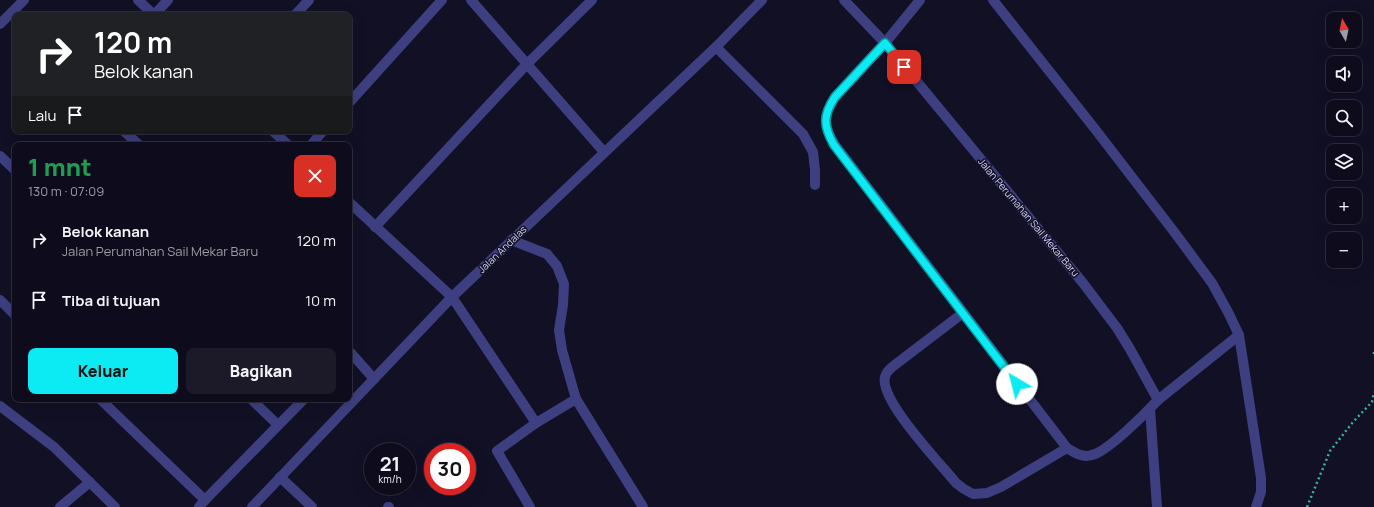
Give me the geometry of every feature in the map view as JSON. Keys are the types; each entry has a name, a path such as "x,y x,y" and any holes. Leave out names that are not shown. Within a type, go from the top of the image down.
{"street":[{"path":"15,12 24,0"},
{"path":"138,0 151,12"},
{"path":"157,12 168,0"},
{"path":"298,12 309,0"},
{"path":"352,100 442,0"},
{"path":"471,0 526,65 604,152"},
{"path":"375,227 526,65 592,0"},
{"name":"Jalan Andalas","path":"352,402 452,297 716,47 762,0"},
{"name":"Jalan Perumahan Sail Mekar Baru","path":"844,0 885,43 1083,283 1127,344 1158,400"},
{"path":"920,0 885,43 835,97 827,112 825,120 826,126 834,145 1067,448 1075,453 1085,456 1098,454 1117,439 1158,400 1239,335"},
{"path":"993,0 1175,232 1212,283 1228,312 1239,335 1261,478 1261,492 1256,507"},
{"path":"716,47 803,134 813,152 815,185"},
{"path":"127,134 136,142"},
{"path":"276,134 285,142"},
{"path":"314,142 320,134"},
{"path":"0,156 12,167"},
{"path":"352,205 452,297 536,423"},
{"path":"511,240 547,254 557,266 564,284 563,305 559,330 562,350 576,399 643,507"},
{"path":"0,300 12,312"},
{"path":"963,313 886,373 884,382 886,390 898,413 956,483 973,494 987,493 1001,487 1067,448"},
{"path":"352,355 374,379"},
{"path":"530,507 497,451 536,423 576,399"},
{"path":"103,402 202,503 301,402"},
{"path":"254,402 278,425"},
{"name":"Jalan Andalas","path":"252,507 352,402"},
{"path":"0,406 54,446 115,507"},
{"path":"1150,409 1157,507"},
{"path":"280,477 312,507"},
{"path":"60,507 90,482"}],"path":[{"path":"1307,507 1330,451 1353,422 1372,402 1374,392"}],"route":[{"path":"904,67 885,43 835,97 828,107 825,120 826,126 834,145 1017,384"}]}
